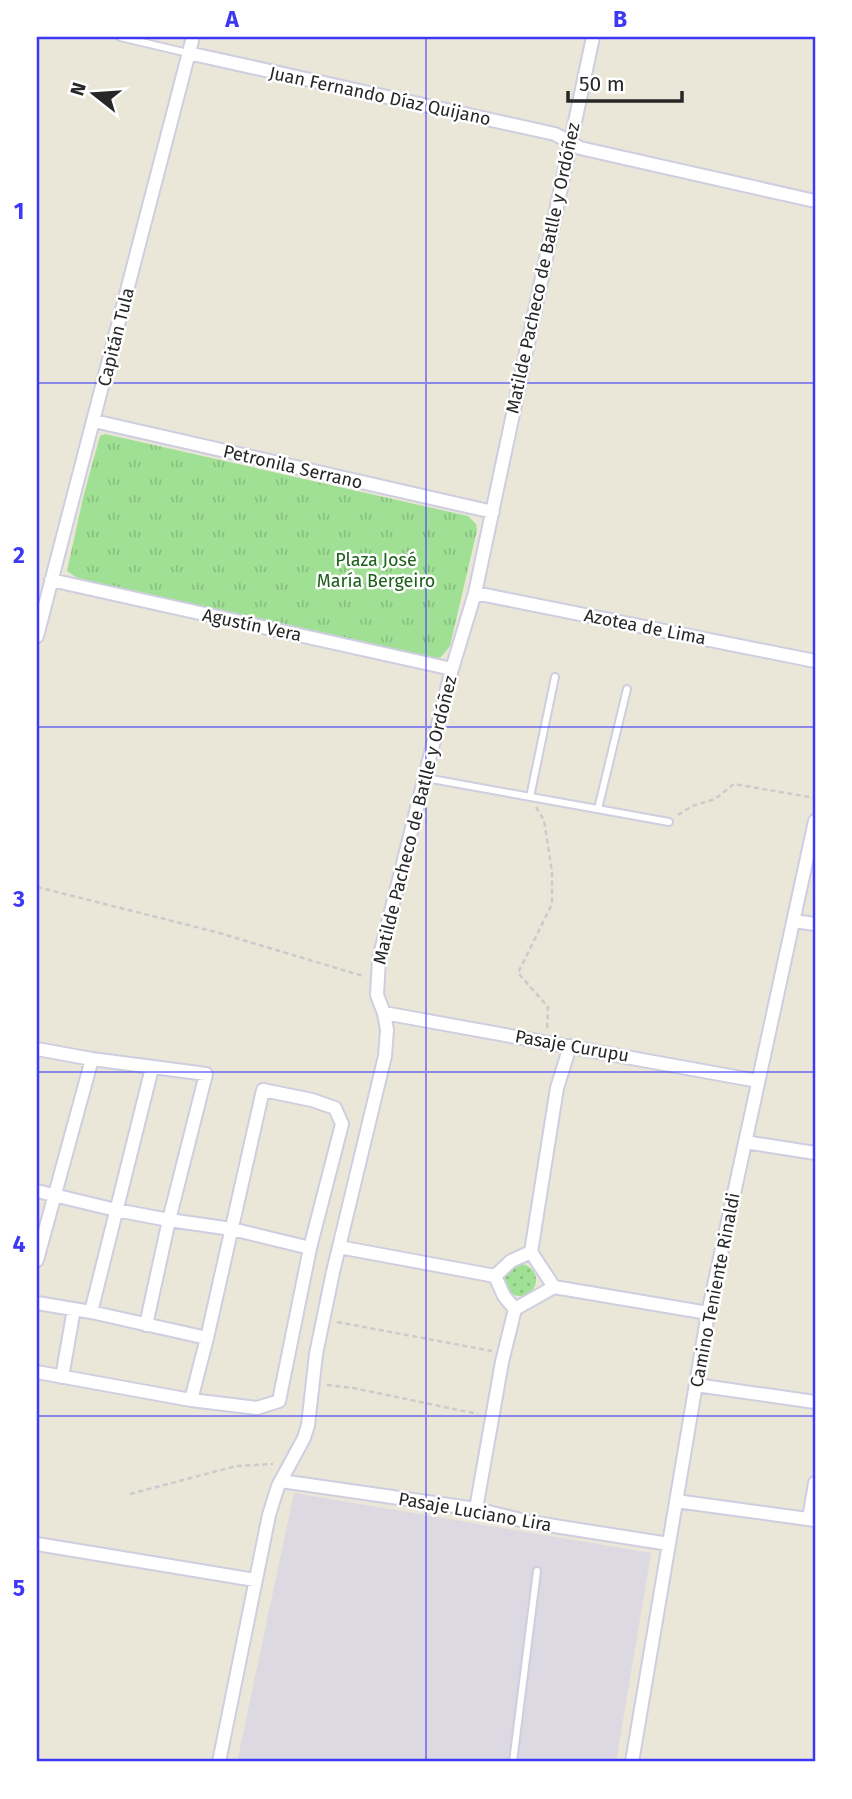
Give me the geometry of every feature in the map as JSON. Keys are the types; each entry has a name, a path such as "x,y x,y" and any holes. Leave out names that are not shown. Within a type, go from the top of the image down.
{"street":[{"name":"Capitán Tula","path":"37,636 193,37"},
{"name":"Matilde Pacheco de Batlle y Ordóñez","path":"219,1762 269,1515 281,1480 304,1438 309,1416 323,1320 385,1056 387,1030 377,995 376,980 379,959 452,669 475,593 593,37"},
{"name":"Juan Fernando Díaz Quijano","path":"188,53 555,134 580,148 815,201"},
{"name":"Petronila Serrano","path":"94,421 493,512"},
{"name":"Agustín Vera","path":"51,580 452,669"},
{"name":"Azotea de Lima","path":"475,593 815,660"},
{"name":"Camino Teniente Rinaldi","path":"632,1762 708,1313 815,821"},
{"path":"794,920 815,924"},
{"name":"Pasaje Curupu","path":"384,1013 758,1081"},
{"path":"554,1287 531,1252 557,1088 570,1046"},
{"path":"37,1049 206,1074 146,1325"},
{"path":"37,1261 92,1059"},
{"path":"91,1312 152,1068"},
{"path":"37,1372 191,1400 257,1408 279,1401 310,1248 342,1124 335,1108 312,1100 263,1090 191,1400"},
{"path":"745,1142 815,1153"},
{"path":"37,1191 116,1210 232,1229 310,1248"},
{"path":"339,1247 495,1276"},
{"path":"495,1276 511,1261 531,1252"},
{"path":"495,1276 504,1296 515,1309"},
{"path":"476,1509 515,1309 554,1287 708,1313"},
{"path":"37,1303 207,1338"},
{"path":"62,1377 74,1309"},
{"path":"696,1385 815,1402"},
{"name":"Pasaje Luciano Lira","path":"281,1480 476,1509 529,1522 669,1544"},
{"path":"676,1501 812,1520 815,1483"},
{"path":"37,1544 255,1580"}],"lane":[{"path":"120,37 188,53"},
{"path":"530,797 555,677"},
{"path":"598,809 627,689"},
{"path":"426,778 669,822"},
{"path":"513,1762 537,1571"}],"path":[{"path":"669,822 692,806 715,799 734,784 815,798"},
{"path":"530,797 544,820 552,872 552,904 518,973 548,1007 547,1041"},
{"path":"37,887 216,932 376,980"},
{"path":"323,1320 505,1353"},
{"path":"313,1383 353,1388 493,1417"},
{"path":"130,1494 236,1466 275,1464 281,1480"}],"shaded area":[{"path":"294,1493 651,1553 616,1762 237,1762"}],"green space":[{"name":"Plaza José María Bergeiro","path":"105,434 468,516 476,524 477,530 450,646 441,657 433,660 76,577 67,571 100,436"},
{"path":"520,1264 532,1268 536,1280 532,1292 520,1296 508,1292 504,1280 508,1268"}]}
